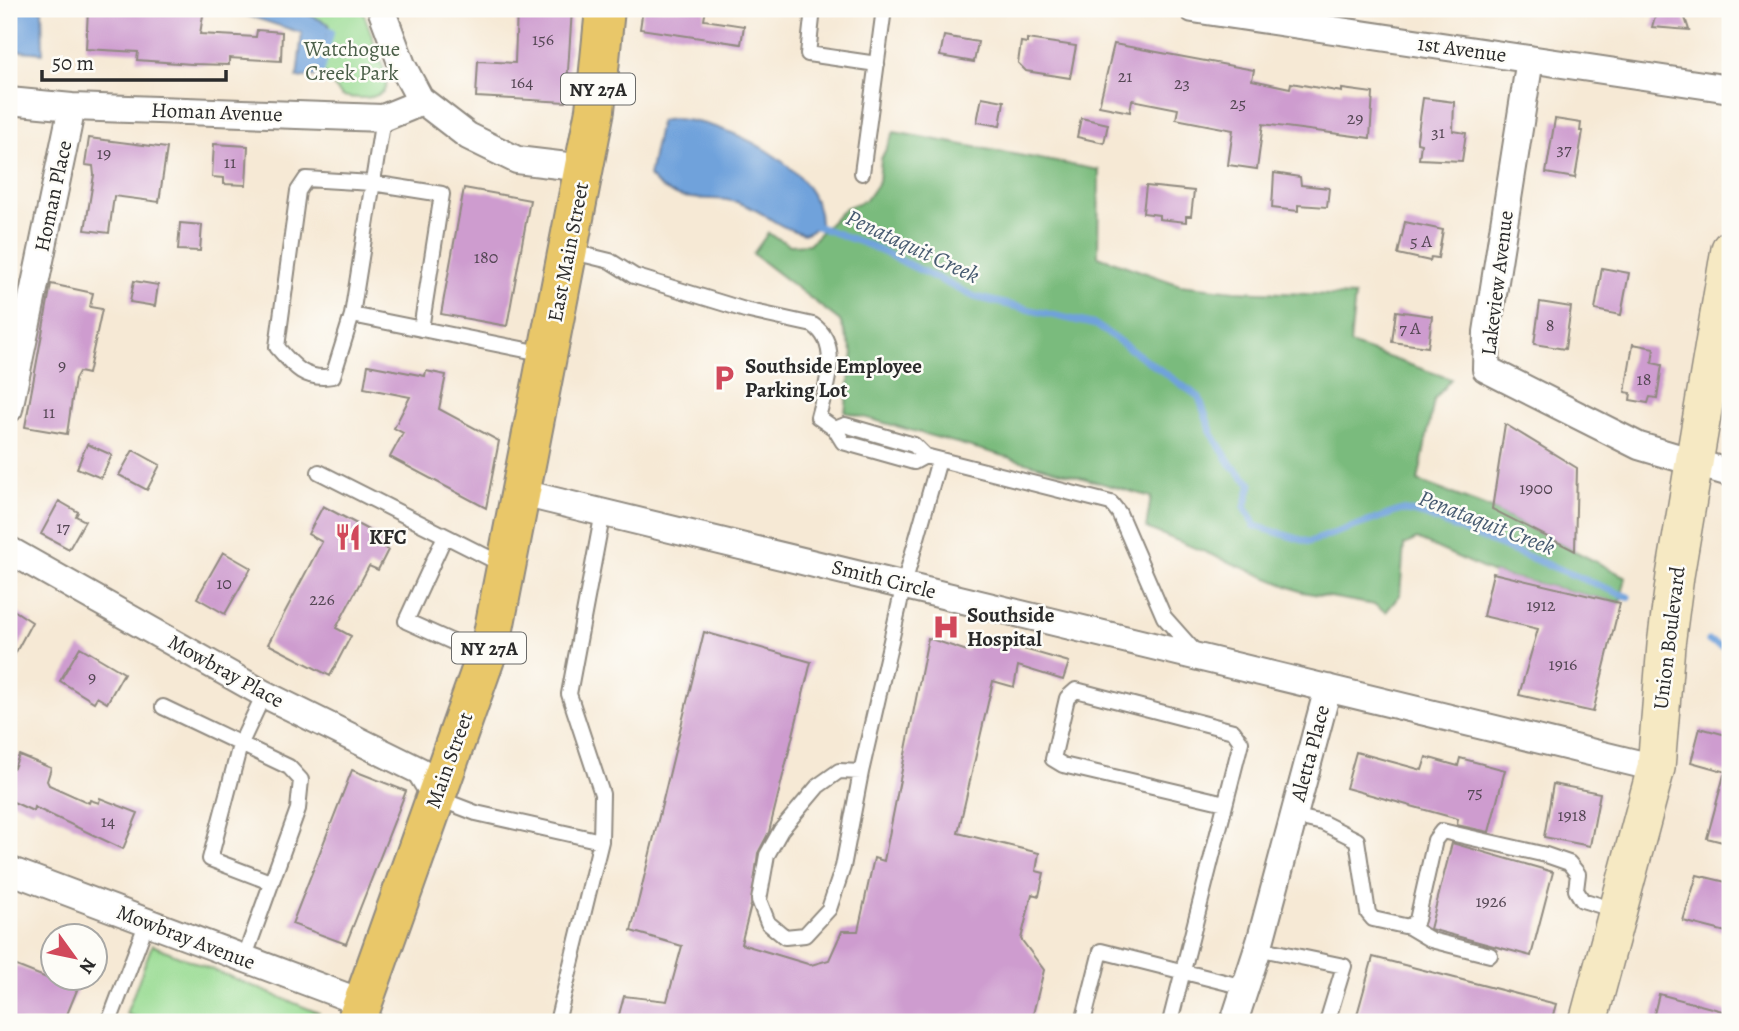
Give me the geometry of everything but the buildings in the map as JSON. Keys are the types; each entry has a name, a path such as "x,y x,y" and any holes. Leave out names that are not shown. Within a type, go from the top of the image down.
{"main road":[{"name":"East Main Street","path":"522,493 595,110 605,9"},
{"name":"Union Boulevard","path":"1588,1022 1656,768 1666,645 1730,249"},
{"name":"Main Street","path":"360,1013 486,657 522,493"}],"street":[{"path":"381,9 402,65 420,99 468,136 517,160 584,168"},
{"name":"1st Avenue","path":"1193,9 1730,89"},
{"name":"Lakeview Avenue","path":"1530,59 1487,331 1486,369 1639,446 1730,473"},
{"name":"Homan Avenue","path":"9,101 72,107 383,118 410,107 420,99"},
{"name":"Homan Place","path":"9,410 72,107"},
{"name":"Smith Circle","path":"522,493 1328,688"},
{"name":"Mowbray Place","path":"9,550 264,694 420,771 436,797"},
{"name":"Aletta Place","path":"1239,1021 1244,987 1328,688 1656,768"},
{"name":"Mowbray Avenue","path":"9,870 244,959 360,1013"}],"lane":[{"path":"813,9 808,54 877,64"},
{"path":"862,173 884,9"},
{"path":"383,118 372,183 352,315 333,376 323,378 299,372 277,347 298,191 306,179 372,183 442,194 421,329"},
{"path":"568,251 610,261 634,276 746,310 789,318 822,331 830,349 830,365 818,417 835,429 843,442 914,462 932,458 1111,503 1119,513 1139,565 1164,617 1200,656"},
{"path":"352,315 547,355"},
{"path":"861,772 839,771 818,786 781,830 767,855 759,900 768,923 785,937 806,935 829,909 843,867 861,772 932,458"},
{"path":"318,472 507,567"},
{"path":"557,1022 601,842 602,794 569,694 603,512"},
{"path":"445,536 406,621 486,657"},
{"path":"1170,1022 1241,742 1233,731 1076,690 1067,698 1052,758 1063,765 1225,803"},
{"path":"264,694 240,745 210,859 270,881"},
{"path":"163,707 289,767 301,780 298,809 244,959"},
{"path":"436,797 476,813 601,842"},
{"path":"1293,816 1323,823 1357,840 1368,914 1373,919 1409,927 1431,940 1490,955"},
{"path":"1409,927 1417,920 1435,839 1442,831 1569,863 1578,874 1576,890 1582,900 1619,912"},
{"path":"109,1022 147,922"},
{"path":"1257,948 1345,966 1327,1022"},
{"path":"1083,1022 1101,951 1244,987"}],"green space":[{"name":"Watchogue Creek Park","path":"297,9 362,9 386,75 384,90 365,98 342,96 321,71 329,24"},
{"path":"894,132 1099,170 1098,256 1180,285 1235,291 1355,296 1350,344 1451,379 1434,400 1418,481 1492,509 1626,577 1620,603 1493,573 1417,539 1404,545 1400,595 1386,612 1375,605 1302,592 1146,528 1151,497 845,412 853,353 840,321 753,254 768,233 790,245 809,244 845,208 866,200 879,181 881,159"},
{"path":"152,945 319,1013 316,1022 149,1022 126,1014"}],"water":[{"path":"11,9 42,9 43,53 9,50"},
{"path":"227,9 297,9 329,24 321,71 326,75 297,78 302,33"},
{"path":"671,119 716,127 766,150 788,166 805,184 817,204 820,226 804,234 786,228 745,205 719,199 683,197 660,187 649,176 660,121"}],"waterway":[{"path":"321,71 331,31 322,28"},
{"name":"Penataquit Creek","path":"811,224 871,246 975,297 1096,325 1199,397 1212,434 1232,466 1251,484 1245,507 1255,526 1309,542 1402,510 1424,515 1628,597"},
{"name":"Penataquit Creek","path":"1709,641 1730,649"}],"place":[{"name":"Southside Employee Parking Lot","path":"724,378"},
{"name":"KFC","path":"348,537"},
{"name":"Southside Hospital","path":"946,627"}]}
